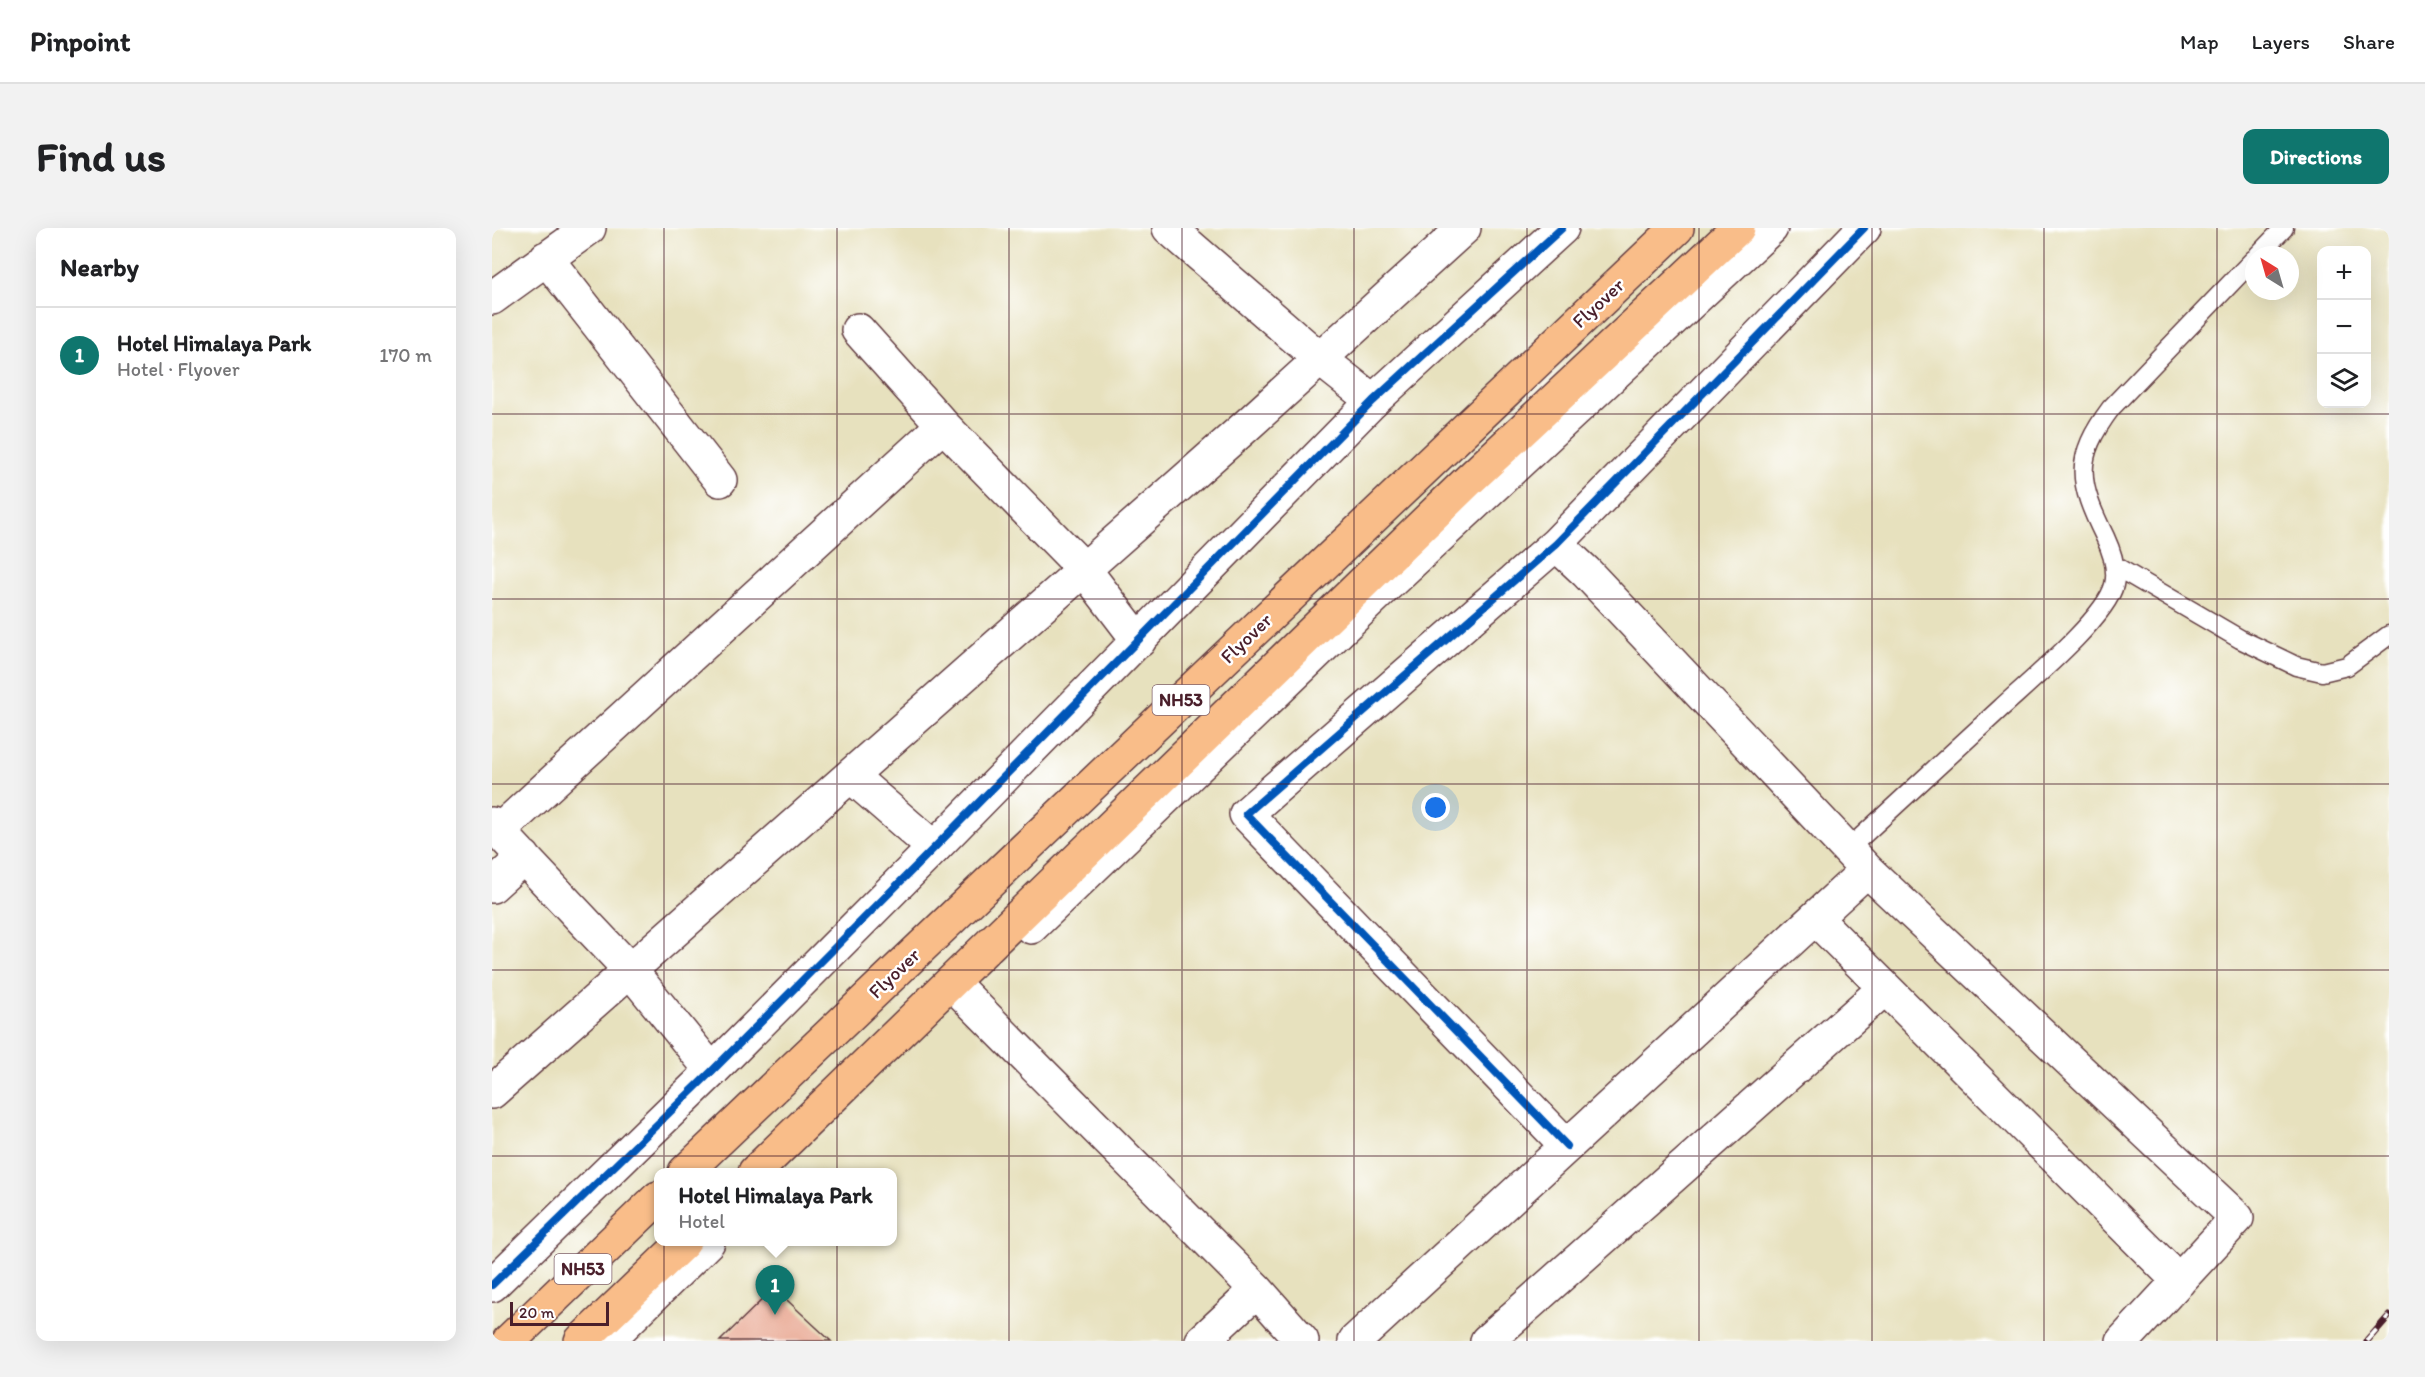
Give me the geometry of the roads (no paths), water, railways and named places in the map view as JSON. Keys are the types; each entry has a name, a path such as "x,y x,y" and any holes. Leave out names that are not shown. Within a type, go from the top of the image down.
{"highway":[{"name":"Flyover","path":"690,1168 1677,228"},
{"name":"Flyover","path":"760,1168 1468,481 1738,228"},
{"name":"NH53","path":"509,1341 654,1202"},
{"name":"NH53","path":"581,1341 680,1246"}],"street":[{"path":"492,298 589,228"},
{"path":"1169,228 1373,401"},
{"path":"492,1092 1084,570 1464,228"},
{"path":"492,1285 712,1071 1139,641 1373,401 1562,228"},
{"path":"783,1168 1385,587 1771,228"},
{"path":"1567,1146 1246,814 1556,544 1864,228"},
{"path":"546,258 720,480"},
{"path":"858,330 943,425 1084,570 1139,641"},
{"path":"712,1071 630,970 495,827 943,425"},
{"path":"1556,544 1586,572 1857,860 2237,1218 2123,1341"},
{"path":"851,776 934,848"},
{"path":"492,886 524,857"},
{"path":"1355,1341 1815,918 1857,860"},
{"path":"1815,918 2179,1281"},
{"path":"1487,1341 1885,988"},
{"path":"962,993 1257,1290 1302,1341"},
{"path":"607,1341 704,1246"},
{"path":"1202,1341 1257,1290"}],"lane":[{"path":"2267,246 2284,228"},
{"path":"1857,860 2066,648 2104,606 2114,586 2115,566 2083,484 2084,459 2093,432 2111,408 2245,268"},
{"path":"2115,566 2240,639 2296,666 2322,672 2347,666 2389,634"}],"railway":[{"path":"2367,1341 2389,1316"}],"place":[{"name":"Hotel Himalaya Park","path":"775,1315"}]}
